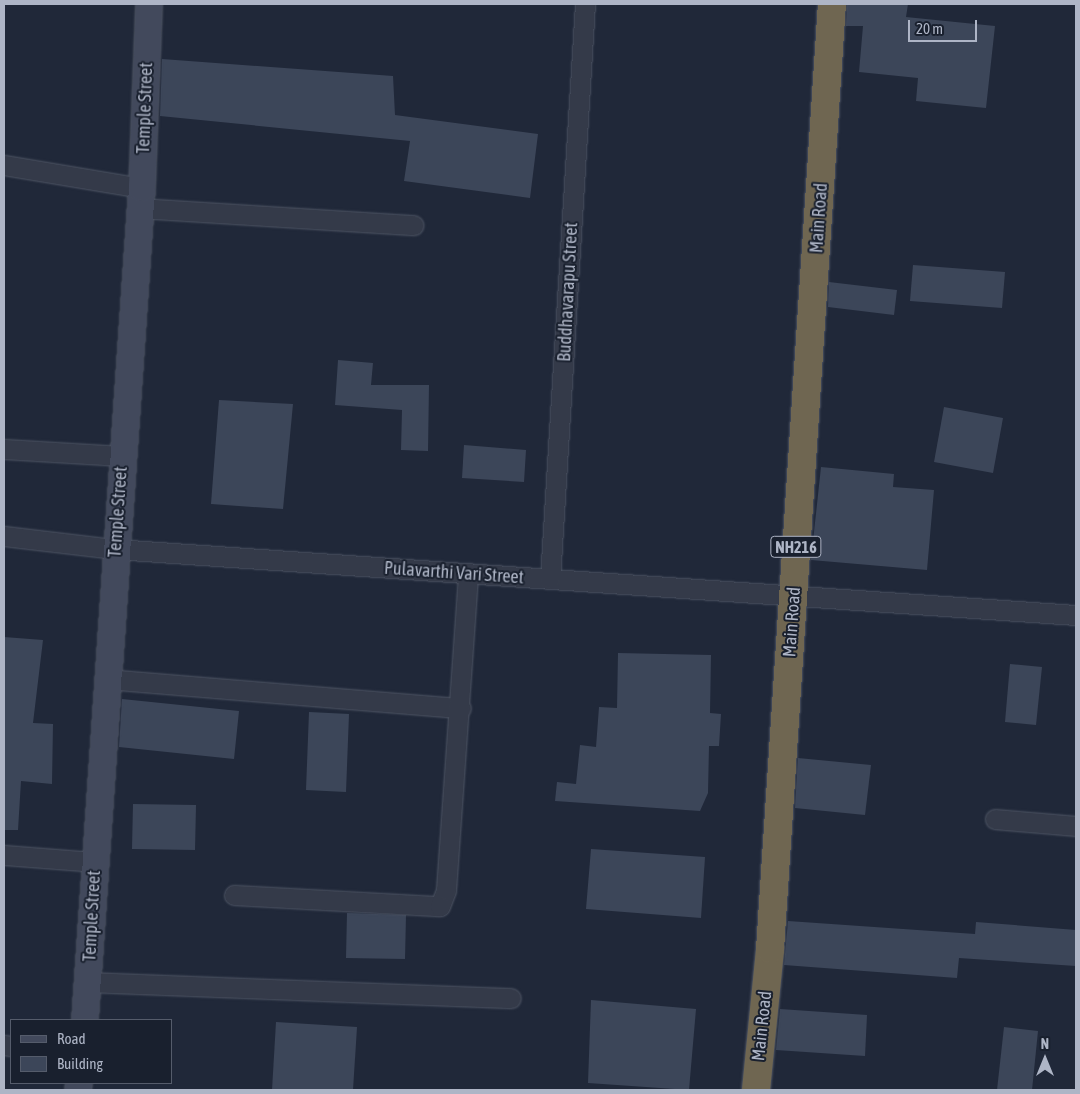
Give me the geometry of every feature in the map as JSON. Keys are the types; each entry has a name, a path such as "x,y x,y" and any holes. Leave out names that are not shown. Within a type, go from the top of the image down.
{"highway":[{"name":"Main Road","path":"756,1090 770,949 832,4"}],"street":[{"name":"Temple Street","path":"85,1019 89,982 94,862 106,679 141,198 149,4"},
{"name":"Buddhavarapu Street","path":"550,579 585,4"},
{"path":"4,165 141,198 413,225"},
{"path":"4,449 122,456"},
{"name":"Pulavarthi Vari Street","path":"4,536 115,549 793,598 1076,615"},
{"path":"234,894 440,906 446,890 461,708 468,574"},
{"path":"106,679 461,708"},
{"path":"995,819 1076,826"},
{"path":"4,855 94,862"},
{"path":"89,982 512,998"}],"building":[{"path":"847,4 908,4 906,17 995,26 986,108 916,101 918,78 859,72 863,26 846,26"},
{"path":"162,59 393,76 395,115 538,134 530,198 404,181 410,141 160,116"},
{"path":"913,265 1005,272 1002,308 910,301"},
{"path":"829,282 897,290 894,315 828,307"},
{"path":"338,360 373,363 371,385 429,385 428,451 401,450 402,410 335,405"},
{"path":"219,400 293,404 283,509 211,504"},
{"path":"944,407 1003,418 993,473 934,462"},
{"path":"464,445 526,450 524,482 462,478"},
{"path":"821,467 894,474 893,487 934,490 927,570 811,560"},
{"path":"4,637 43,640 33,723 53,724 52,784 21,781 18,830 4,830"},
{"path":"618,653 711,655 710,713 721,714 719,746 709,746 708,793 700,811 555,801 557,782 576,784 580,745 596,747 599,707 617,708"},
{"path":"1010,664 1042,667 1036,725 1005,722"},
{"path":"122,699 239,711 234,759 119,747"},
{"path":"309,712 349,714 346,792 306,790"},
{"path":"798,758 871,765 865,815 795,808"},
{"path":"133,804 196,805 195,850 132,849"},
{"path":"591,849 705,857 701,918 586,909"},
{"path":"347,913 406,915 405,959 346,958"},
{"path":"788,921 975,934 976,922 1076,930 1076,966 959,958 957,978 784,965"},
{"path":"591,1000 696,1009 689,1090 588,1083"},
{"path":"780,1009 867,1015 865,1056 776,1050"},
{"path":"276,1022 357,1027 353,1090 272,1090"},
{"path":"1004,1027 1038,1031 1032,1090 997,1090"}]}
